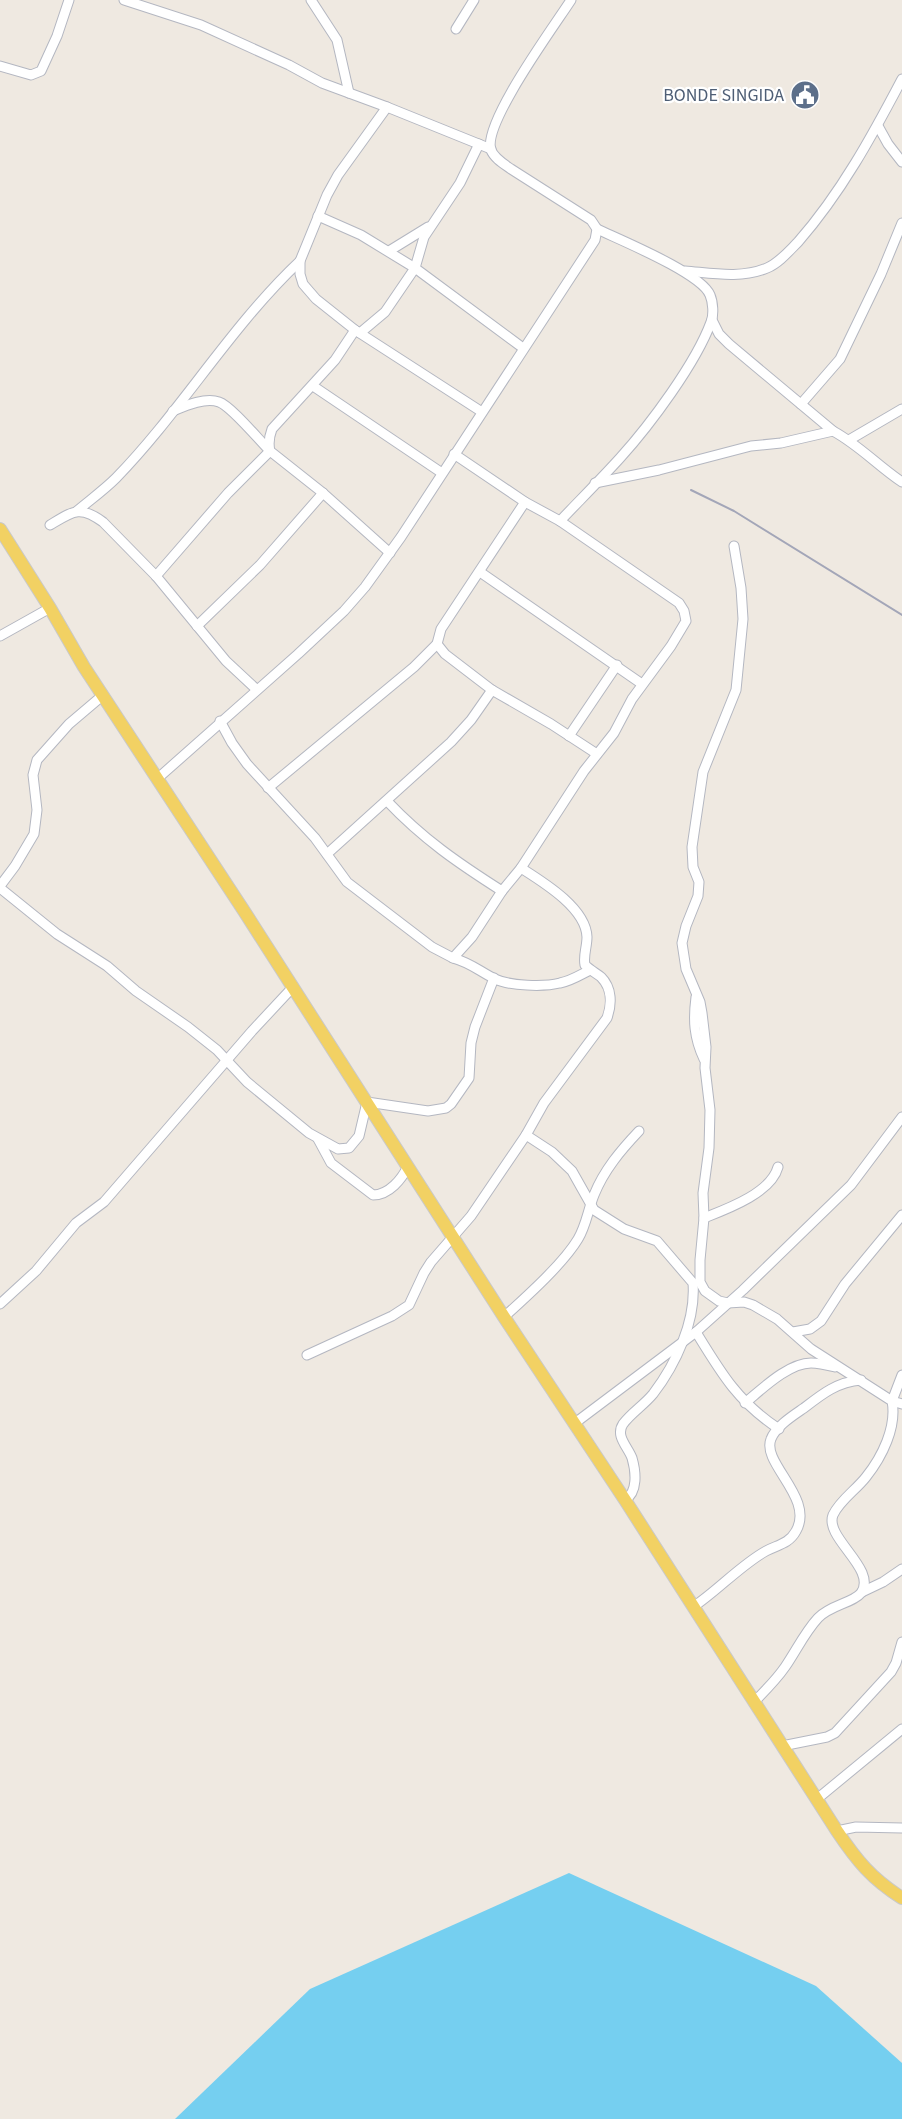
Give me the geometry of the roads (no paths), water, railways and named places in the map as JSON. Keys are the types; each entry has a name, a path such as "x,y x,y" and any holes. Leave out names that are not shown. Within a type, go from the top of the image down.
{"main road":[{"path":"0,529 102,696 293,987 856,1860 871,1876 902,1898"}],"street":[{"path":"0,66 31,75 41,71 57,36 69,0"},
{"path":"124,0 201,24 322,83 491,149 511,170 581,212 597,229 685,272 710,294 712,320 723,339 833,431 849,440 902,482"},
{"path":"311,0 338,40 349,93"},
{"path":"456,29 474,0"},
{"path":"491,149 492,132 501,110 571,0"},
{"path":"685,272 747,274 768,268 786,255 822,213 878,126 902,79"},
{"path":"50,525 77,511 114,480 253,311 300,261 338,175 387,107"},
{"path":"878,126 902,162"},
{"path":"156,576 228,493 270,452 269,438 272,429 313,386 358,331 385,312 416,268 418,251 431,225 460,183 479,144"},
{"path":"318,216 389,251 416,268 523,348"},
{"path":"801,404 840,359 881,274 902,223"},
{"path":"389,251 431,225"},
{"path":"157,780 220,721 298,654 344,611 365,587 390,553 595,240 597,229"},
{"path":"300,261 300,274 307,290 316,299 358,331 482,412"},
{"path":"560,521 625,452 670,393 688,366 712,320"},
{"path":"313,386 442,473"},
{"path":"170,412 202,402 218,401 231,411 270,452 323,493 390,553"},
{"path":"849,440 902,409"},
{"path":"595,483 659,470 751,446 781,443 833,431"},
{"path":"453,958 472,937 502,891 521,868 597,754 611,738 642,684 686,624 684,611 679,603 560,521 525,502 454,454"},
{"path":"197,626 260,565 323,493"},
{"path":"268,788 414,667 436,644 441,629 525,502"},
{"path":"77,511 94,515 104,522 156,576 226,661 256,689"},
{"path":"734,546 741,588 742,619 736,690 703,772 692,847 693,867 699,882 698,896 682,943 686,969 702,1013 710,1118 703,1193 704,1218 699,1282 713,1297 728,1303 744,1302 753,1305 777,1319 811,1349 897,1403"},
{"path":"480,572 642,684"},
{"path":"0,635 50,608"},
{"path":"436,644 445,654 492,690 597,754"},
{"path":"570,736 617,665"},
{"path":"327,854 461,731 492,690"},
{"path":"102,696 69,724 37,760 33,775 37,810 34,834 0,887 57,934 107,966 136,991 188,1026 247,1082 318,1139 338,1149 349,1148 358,1136 367,1102 428,1111 446,1108 451,1104 469,1078 471,1043 494,978"},
{"path":"220,721 232,743 268,788 315,838 347,882 432,947 476,966 494,978 515,983 546,985 574,979 590,970"},
{"path":"387,801 430,843 502,891"},
{"path":"307,1355 410,1305 427,1268 471,1216 526,1135 555,1086 607,1018 610,1008 608,986 585,965 587,936 580,917 545,883 521,868"},
{"path":"0,1304 36,1271 76,1223 104,1202 226,1060 293,987"},
{"path":"574,1423 696,1332 728,1303 829,1208 877,1153 902,1117"},
{"path":"504,1317 570,1251 581,1232 590,1205 606,1171 639,1131"},
{"path":"526,1135 552,1152 572,1171 582,1186 590,1205 618,1226 657,1241 693,1283 690,1321 662,1381 651,1396 622,1425 620,1434 631,1457 635,1482 630,1497 625,1500"},
{"path":"318,1139 331,1163 373,1195 381,1194 395,1185 408,1166"},
{"path":"704,1218 735,1205 758,1191 772,1181 778,1167"},
{"path":"793,1332 810,1329 821,1321 845,1284 902,1215"},
{"path":"696,1332 724,1377 745,1404 779,1428"},
{"path":"745,1404 775,1379 799,1366 810,1363 846,1370"},
{"path":"862,1592 865,1584 863,1577 832,1526 832,1517 840,1504 866,1477 889,1435 902,1375"},
{"path":"693,1607 754,1559 784,1544 797,1530 800,1519 798,1504 769,1450 770,1440 779,1428 828,1390 849,1381 861,1380"},
{"path":"754,1702 784,1669 816,1619 826,1610 856,1597 902,1569"},
{"path":"782,1746 827,1737 835,1733 891,1672 902,1642"},
{"path":"816,1799 902,1729"},
{"path":"837,1831 856,1827 902,1828"}],"water":[{"path":"569,1873 816,1986 902,2063 902,2119 175,2119 310,1989"}],"railway":[{"path":"691,490 734,511 902,615"}],"place":[{"name":"BONDE SINGIDA","path":"805,95"}]}
